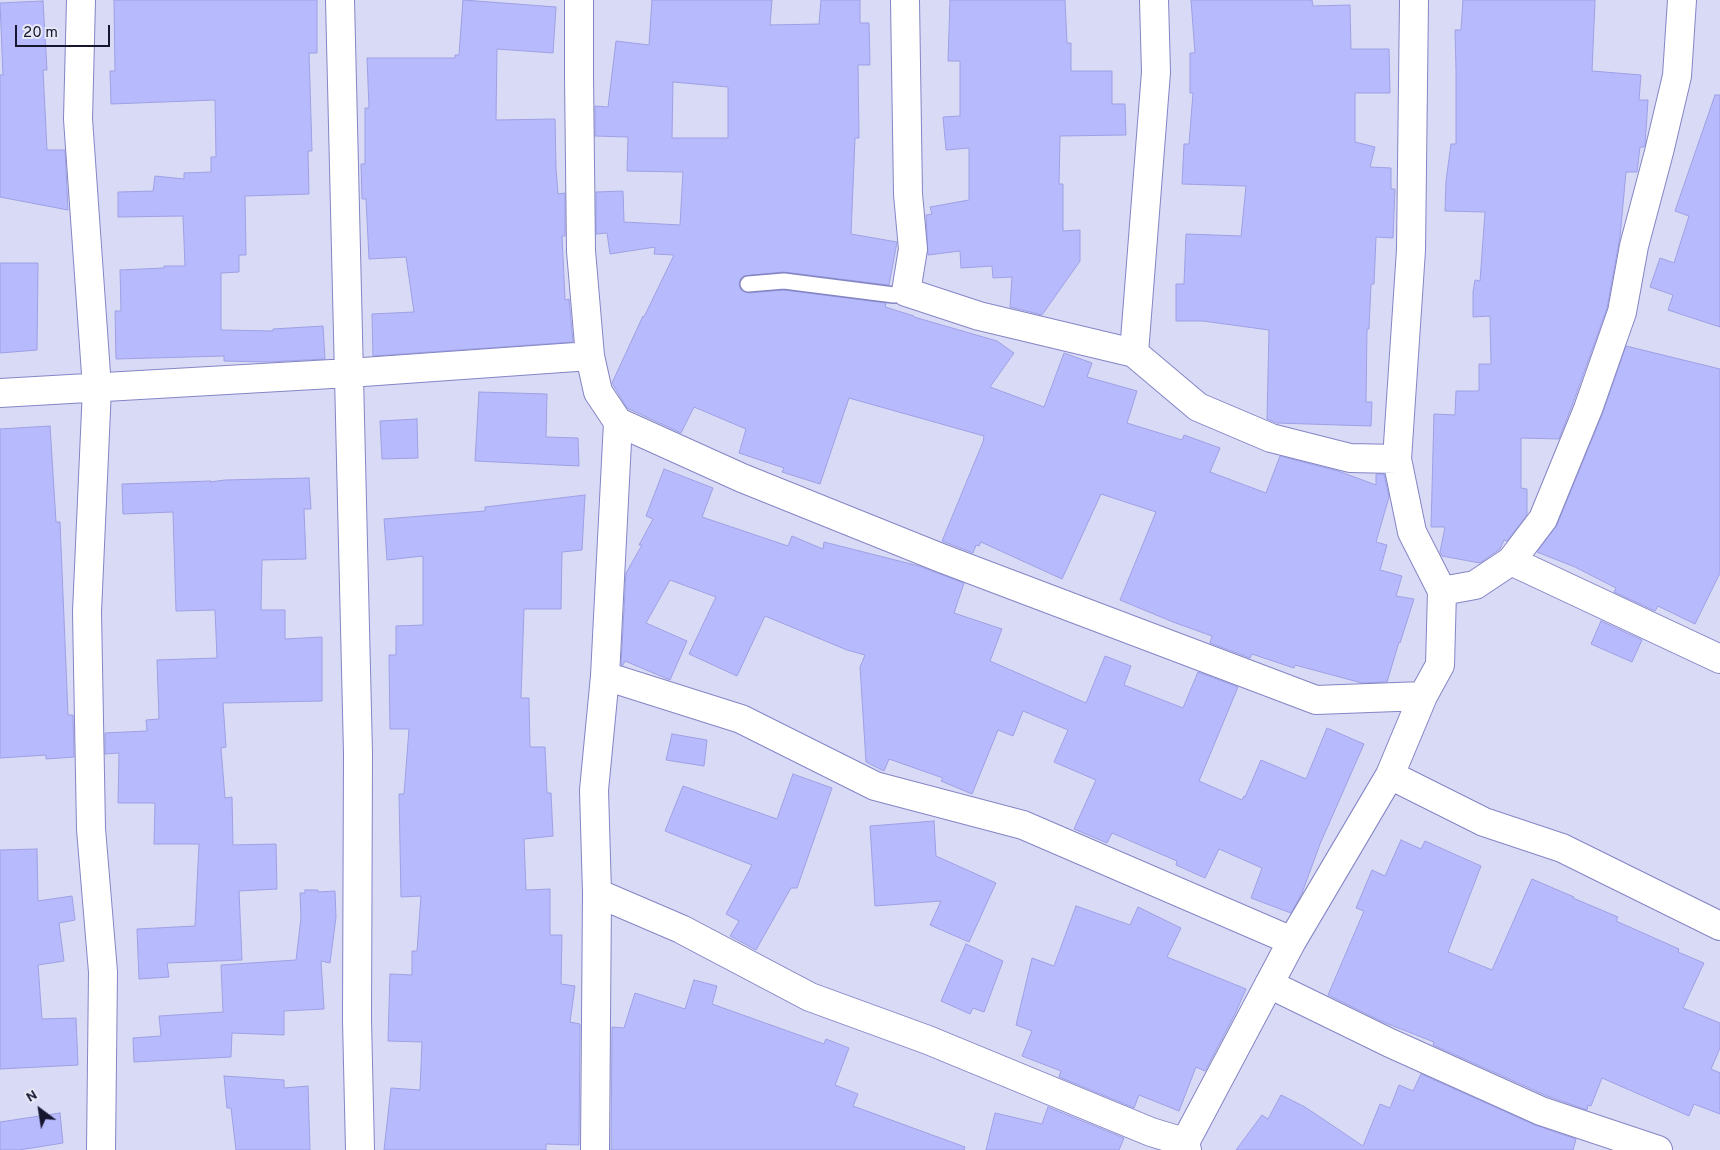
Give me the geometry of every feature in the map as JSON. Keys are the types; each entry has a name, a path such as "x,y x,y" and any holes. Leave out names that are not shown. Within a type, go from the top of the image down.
{"street":[{"path":"81,0 78,119 97,388 86,612 91,830 103,972 101,1150"},
{"path":"340,0 357,743 357,1020 360,1150"},
{"path":"579,0 578,78 581,250 590,356 598,392 618,422 742,478 941,558 1316,700 1423,696"},
{"path":"905,0 908,194 913,249 906,292 979,316 1134,353 1198,407 1271,438 1350,458 1397,459"},
{"path":"1134,353 1156,72 1154,0"},
{"path":"597,893 681,929 810,997 928,1040 1184,1147 1292,941 1390,775 1423,696 1440,665 1442,592 1412,532 1397,459 1411,250 1414,0"},
{"path":"1442,592 1476,585 1511,561 1543,519 1588,409 1622,312 1634,246 1677,76 1682,0"},
{"path":"0,393 349,373 590,356"},
{"path":"595,1150 597,893 594,790 605,676 618,422"},
{"path":"1511,561 1720,659"},
{"path":"605,676 741,719 874,786 1022,825 1292,941"},
{"path":"1390,775 1484,822 1562,848 1720,926"},
{"path":"1270,984 1390,1044 1541,1111 1658,1150"}],"lane":[{"path":"748,284 784,281 894,295 906,292"}],"building":[{"path":"114,0 317,0 317,53 309,53 312,151 308,151 309,194 245,196 246,255 239,255 239,272 221,273 221,330 273,331 273,329 323,326 325,359 268,362 224,361 224,356 116,359 115,311 121,311 120,270 185,266 183,216 118,217 118,192 153,191 155,176 184,179 184,173 211,172 211,157 216,157 215,100 111,104 110,71 115,71"},
{"path":"463,0 556,7 553,53 497,49 496,120 555,119 558,194 565,193 565,236 562,236 565,300 569,299 573,342 373,356 372,314 414,312 406,257 369,259 366,199 362,199 361,164 365,164 365,108 369,108 367,58 455,58 455,55 459,55"},
{"path":"652,0 772,0 770,25 819,24 821,0 860,0 860,23 869,23 870,65 858,65 859,138 855,138 851,234 897,242 889,285 783,272 743,276 739,284 741,290 749,293 784,290 886,303 885,307 914,317 997,341 1014,353 990,387 1044,407 1064,353 1092,363 1087,377 1137,391 1127,423 1182,440 1184,435 1220,448 1210,472 1266,493 1280,456 1338,471 1376,485 1376,474 1384,474 1389,497 1376,542 1387,545 1380,570 1402,576 1396,596 1414,599 1387,682 1362,683 1295,665 1294,668 1252,654 1250,658 1210,643 1212,636 1120,600 1156,512 1101,494 1062,579 981,542 979,546 976,545 973,553 942,541 984,436 849,398 820,484 782,472 784,468 739,453 746,429 694,407 681,433 627,408 612,383 674,255 654,254 655,247 610,254 607,233 596,234 596,192 623,191 624,222 680,225 683,172 627,171 628,137 595,136 595,106 608,107 616,41 649,45","holes":["673,82 728,87 728,138 672,138"]},
{"path":"950,0 1065,0 1067,43 1071,43 1071,71 1112,71 1112,104 1125,104 1126,135 1060,136 1059,184 1063,184 1063,231 1080,230 1080,261 1042,315 1010,307 1012,277 993,278 992,266 961,268 960,251 928,255 926,215 932,214 930,207 969,200 969,148 946,150 943,117 960,116 960,61 948,61"},
{"path":"1191,0 1312,0 1313,6 1350,5 1351,49 1389,49 1390,93 1355,93 1355,142 1375,147 1370,167 1391,168 1391,189 1395,189 1393,238 1376,237 1374,284 1371,284 1369,329 1367,329 1366,402 1372,402 1371,426 1277,423 1267,419 1269,330 1203,321 1176,321 1176,284 1184,284 1186,234 1241,236 1246,186 1182,184 1184,144 1189,144 1193,93 1190,93 1190,53 1195,53"},
{"path":"1463,0 1595,0 1592,71 1641,75 1639,100 1648,100 1645,145 1640,147 1637,172 1626,172 1620,237 1607,308 1573,403 1559,439 1521,438 1521,488 1527,489 1527,515 1507,541 1504,540 1500,549 1480,563 1442,556 1440,552 1445,527 1431,527 1434,414 1455,415 1456,391 1479,391 1479,364 1491,364 1490,316 1473,317 1475,280 1480,281 1485,212 1445,211 1446,181 1451,144 1456,144 1455,30 1461,30"},
{"path":"43,1 47,70 43,70 47,150 65,150 68,210 0,197 0,75 3,75 0,3"},
{"path":"1715,95 1720,95 1720,327 1668,310 1673,295 1650,287 1660,258 1674,263 1689,216 1675,211"},
{"path":"0,263 38,263 37,350 0,353"},
{"path":"1626,346 1720,369 1720,573 1695,624 1658,606 1655,611 1614,592 1616,588 1575,567 1537,552 1557,525 1602,415"},
{"path":"479,392 547,394 546,437 578,438 579,466 475,461"},
{"path":"417,419 418,458 382,459 380,421"},
{"path":"50,426 56,522 60,522 68,715 73,715 74,757 46,759 46,755 0,758 0,429"},
{"path":"664,469 713,488 702,517 788,546 792,536 823,549 824,542 919,566 964,583 954,613 1002,629 990,661 1086,703 1105,656 1131,666 1124,685 1183,708 1198,672 1238,687 1199,781 1242,800 1261,760 1306,779 1327,728 1364,744 1320,844 1302,893 1291,913 1251,898 1262,868 1219,849 1205,878 1176,865 1177,861 1112,833 1107,843 1074,829 1096,780 1054,762 1068,730 1023,711 1013,736 998,730 972,794 941,781 943,778 889,759 884,771 866,762 860,667 865,655 847,650 765,616 737,676 689,654 716,597 670,580 646,623 687,641 670,680 625,661 621,665 626,573 642,545 639,545 653,519 646,516"},
{"path":"309,478 311,509 304,509 306,559 262,560 261,610 285,610 285,639 322,637 322,701 223,703 226,747 221,748 225,798 232,797 233,845 276,844 277,889 239,891 242,960 167,963 169,977 139,979 137,929 195,926 199,844 154,844 155,803 118,803 119,753 105,754 105,733 147,731 146,720 159,719 157,660 217,658 215,610 176,611 173,512 123,514 122,484"},
{"path":"585,495 582,550 562,552 561,609 524,609 521,698 529,698 530,747 545,747 547,793 551,793 553,836 524,839 526,890 550,889 550,935 562,935 561,984 575,986 570,1022 580,1024 579,1145 546,1144 546,1150 384,1150 391,1088 420,1090 422,1042 388,1041 390,974 412,975 412,951 417,951 421,896 401,897 399,794 404,794 409,729 390,729 389,655 396,655 396,626 423,625 423,556 387,560 384,519 485,511 485,507"},
{"path":"1601,621 1642,640 1632,662 1591,644"},
{"path":"672,734 707,740 704,766 666,760"},
{"path":"793,774 832,788 797,888 791,888 756,950 730,936 739,921 726,914 752,865 665,831 683,786 777,819"},
{"path":"934,821 936,856 996,883 969,942 930,925 941,901 875,906 870,826"},
{"path":"1401,840 1421,849 1425,841 1481,866 1448,952 1492,970 1532,879 1618,917 1616,921 1679,949 1678,952 1704,963 1683,1008 1720,1023 1720,1048 1711,1069 1720,1073 1720,1114 1694,1104 1689,1116 1602,1078 1591,1106 1588,1105 1587,1110 1547,1096 1433,1045 1434,1042 1383,1022 1328,995 1364,911 1356,908 1372,870 1385,876"},
{"path":"37,849 38,901 72,896 75,920 59,923 64,961 38,965 42,1019 76,1018 78,1065 0,1069 0,850"},
{"path":"305,890 318,890 318,892 335,891 336,917 330,963 321,961 324,1009 284,1011 284,1035 232,1033 231,1057 134,1062 133,1038 161,1036 159,1016 223,1012 221,965 296,960 301,918 300,893 305,893"},
{"path":"1076,906 1130,925 1138,907 1181,928 1167,957 1246,989 1205,1071 1196,1067 1179,1111 1139,1095 1134,1108 1059,1077 1061,1071 1022,1056 1032,1031 1016,1025 1032,958 1054,966"},
{"path":"966,944 1003,961 984,1012 973,1008 970,1014 941,1001"},
{"path":"694,980 717,986 712,1004 824,1044 826,1039 849,1048 835,1085 858,1094 853,1106 965,1147 964,1150 611,1150 612,1027 624,1028 635,993 685,1009"},
{"path":"1421,1074 1535,1125 1576,1139 1573,1150 1236,1150 1262,1115 1268,1119 1281,1095 1305,1107 1363,1146 1380,1104 1390,1108 1399,1085 1413,1091"},
{"path":"224,1076 284,1080 284,1088 308,1086 310,1150 236,1150 231,1108 227,1108"},
{"path":"1048,1107 1124,1138 1119,1150 986,1150 995,1113 1042,1124"},
{"path":"60,1113 63,1143 19,1150 0,1150 0,1122"}]}
